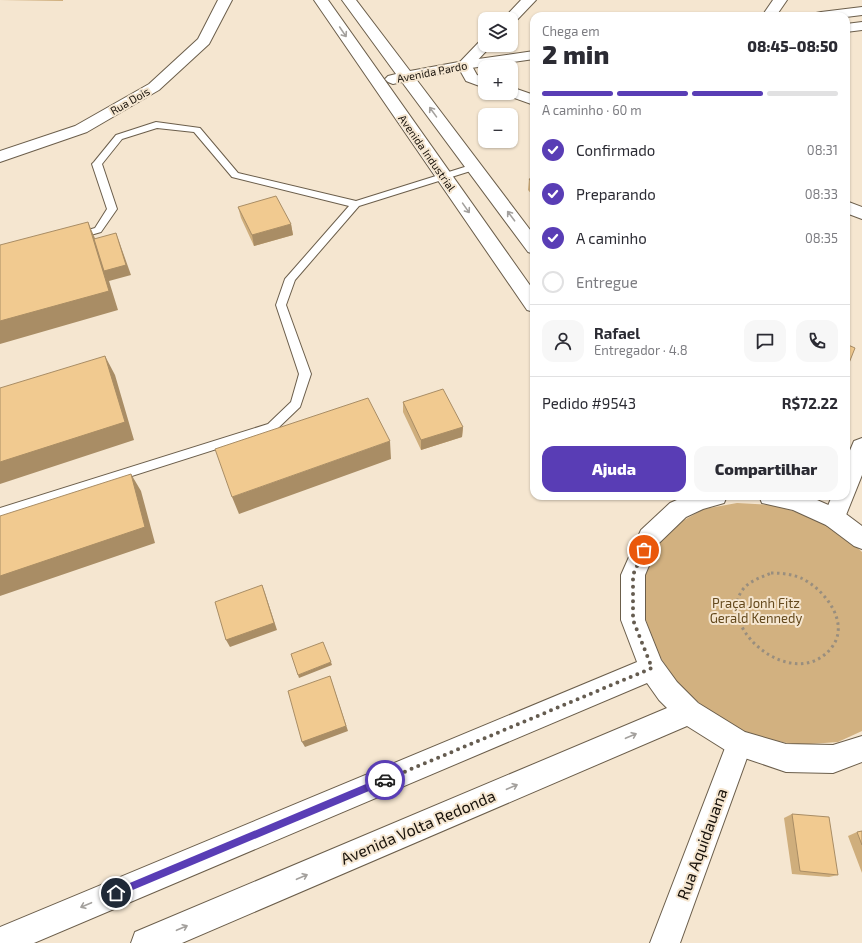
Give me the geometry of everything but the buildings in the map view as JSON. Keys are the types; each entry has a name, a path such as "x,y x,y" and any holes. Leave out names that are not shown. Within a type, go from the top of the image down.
{"street":[{"name":"Rua Dois","path":"0,157 81,129 154,87 204,41 225,0"},
{"name":"Avenida Industrial","path":"321,0 530,299"},
{"path":"349,0 530,243"},
{"path":"517,12 529,0"},
{"path":"772,12 780,0"},
{"path":"850,12 862,11"},
{"path":"850,28 862,26"},
{"path":"473,73 482,52"},
{"name":"Avenida Pardo","path":"381,88 473,73 530,57"},
{"path":"518,94 530,99"},
{"path":"850,208 862,212"},
{"path":"850,478 862,447"},
{"path":"702,500 674,503 649,537 633,575 633,620 652,668 668,691 689,712 739,744 786,758 833,759 862,749"},
{"path":"791,500 834,518 862,539"},
{"path":"834,518 841,500"},
{"path":"0,942 652,668"},
{"name":"Avenida Volta Redonda","path":"146,943 689,712"},
{"name":"Rua Aquidauana","path":"665,943 739,744"}],"lane":[{"path":"68,238 98,230 112,209 97,164 119,137 156,125 197,130 235,175 356,204"},
{"path":"0,513 272,427 296,404 305,374 281,305 290,279 356,204 474,167"}],"path":[{"path":"771,572 784,573 799,577 812,584 823,594 832,606 838,626 835,645 827,655 815,662 800,664 784,663 769,656 757,648 747,637 740,625 737,614 737,602 740,592 748,582 758,576 771,572"}],"green space":[{"name":"Praça Jonh Fitz Gerald Kennedy","path":"737,503 773,505 809,516 844,535 862,552 862,731 838,742 797,745 753,736 713,715 679,685 656,651 644,614 644,579 655,549 675,525 704,509"}],"way so far":[{"path":"385,780 652,668 633,620 633,575 644,550"}],"route":[{"path":"116,893 385,780"}]}
